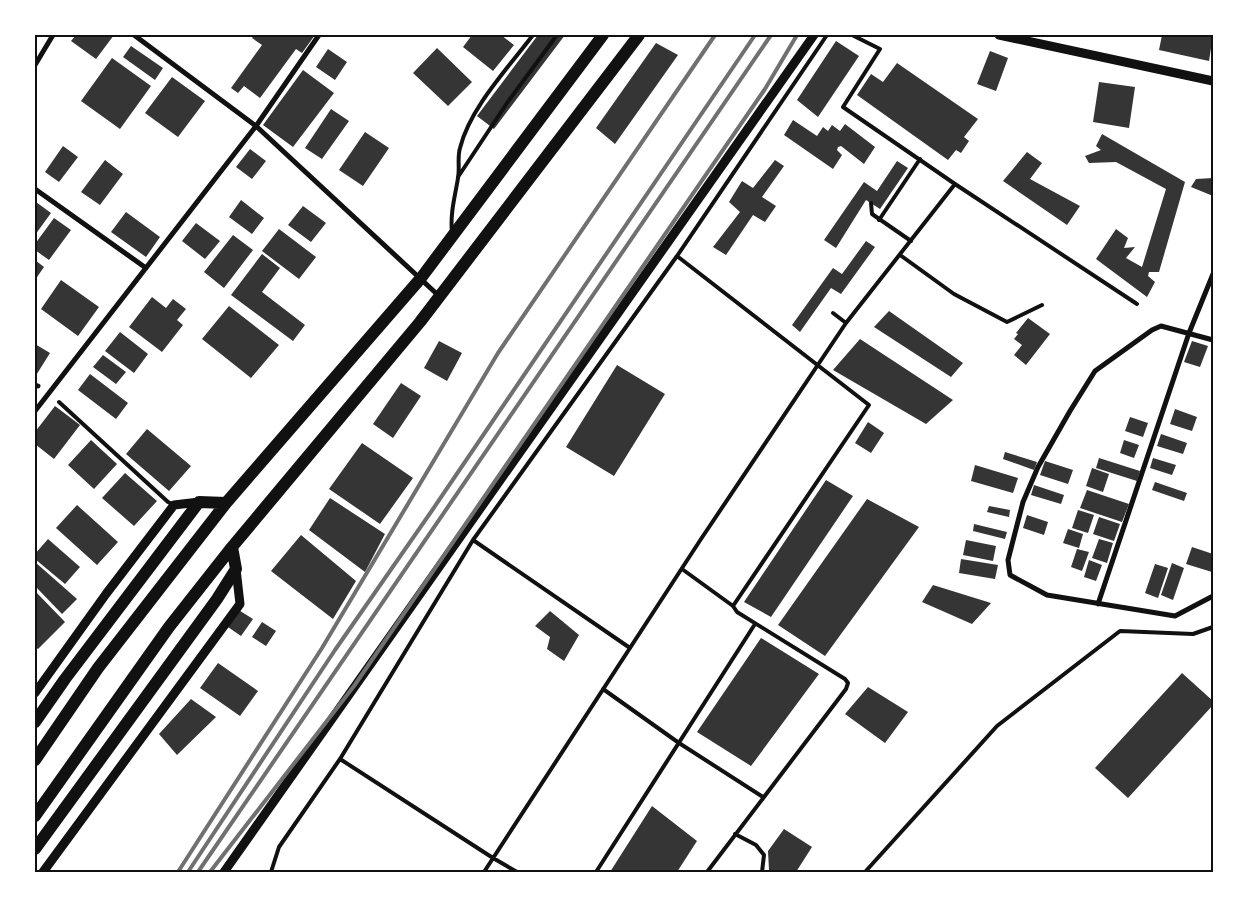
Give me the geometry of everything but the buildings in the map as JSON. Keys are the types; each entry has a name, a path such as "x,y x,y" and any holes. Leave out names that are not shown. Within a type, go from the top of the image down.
{"main road":[{"path":"35,760 98,668 226,503 421,278 603,35"},
{"path":"35,816 169,627 232,547 420,322 639,35"},
{"path":"35,722 64,679 199,502 226,503"},
{"path":"35,849 217,600 236,569 232,547"}],"street":[{"path":"134,35 256,126 421,278 439,297"},
{"path":"35,411 256,126 319,35"},
{"path":"224,872 814,35"},
{"path":"999,35 1213,81"},
{"path":"35,65 51,36"},
{"path":"35,189 146,268"},
{"path":"1098,604 1189,333 1213,274"},
{"path":"1213,340 1161,326 1152,330 1095,371 1038,467 1023,502 1008,560 1010,575 1047,595 1098,604 1175,616 1213,596"},
{"path":"35,693 106,594 174,505 199,502"},
{"path":"42,872 240,604 236,569"}],"lane":[{"path":"452,236 450,218 458,177 459,150 465,131 477,108 533,35"},
{"path":"458,177 507,103 557,35"},
{"path":"271,872 279,847 340,759 473,540 677,256 827,35"},
{"path":"852,35 880,48 843,107 955,184 1137,304"},
{"path":"879,220 920,159"},
{"path":"484,872 846,323 955,184"},
{"path":"871,203 872,214 911,242"},
{"path":"900,255 954,294 1007,322 1042,305"},
{"path":"677,256 869,405 733,606"},
{"path":"833,313 846,323"},
{"path":"59,402 168,502 174,505"},
{"path":"473,540 630,648"},
{"path":"682,569 733,606 734,610 845,679 848,684 707,872"},
{"path":"596,872 755,624"},
{"path":"865,872 997,726 1120,631 1193,634 1213,627"},
{"path":"603,689 679,743 763,797"},
{"path":"340,759 517,872"},
{"path":"735,834 756,844 764,855 762,872"}],"railway":[{"path":"178,872 322,648 498,353 715,35"},
{"path":"188,872 335,650 755,35"},
{"path":"198,872 771,35"},
{"path":"210,872 354,686 765,89 797,35"}]}
